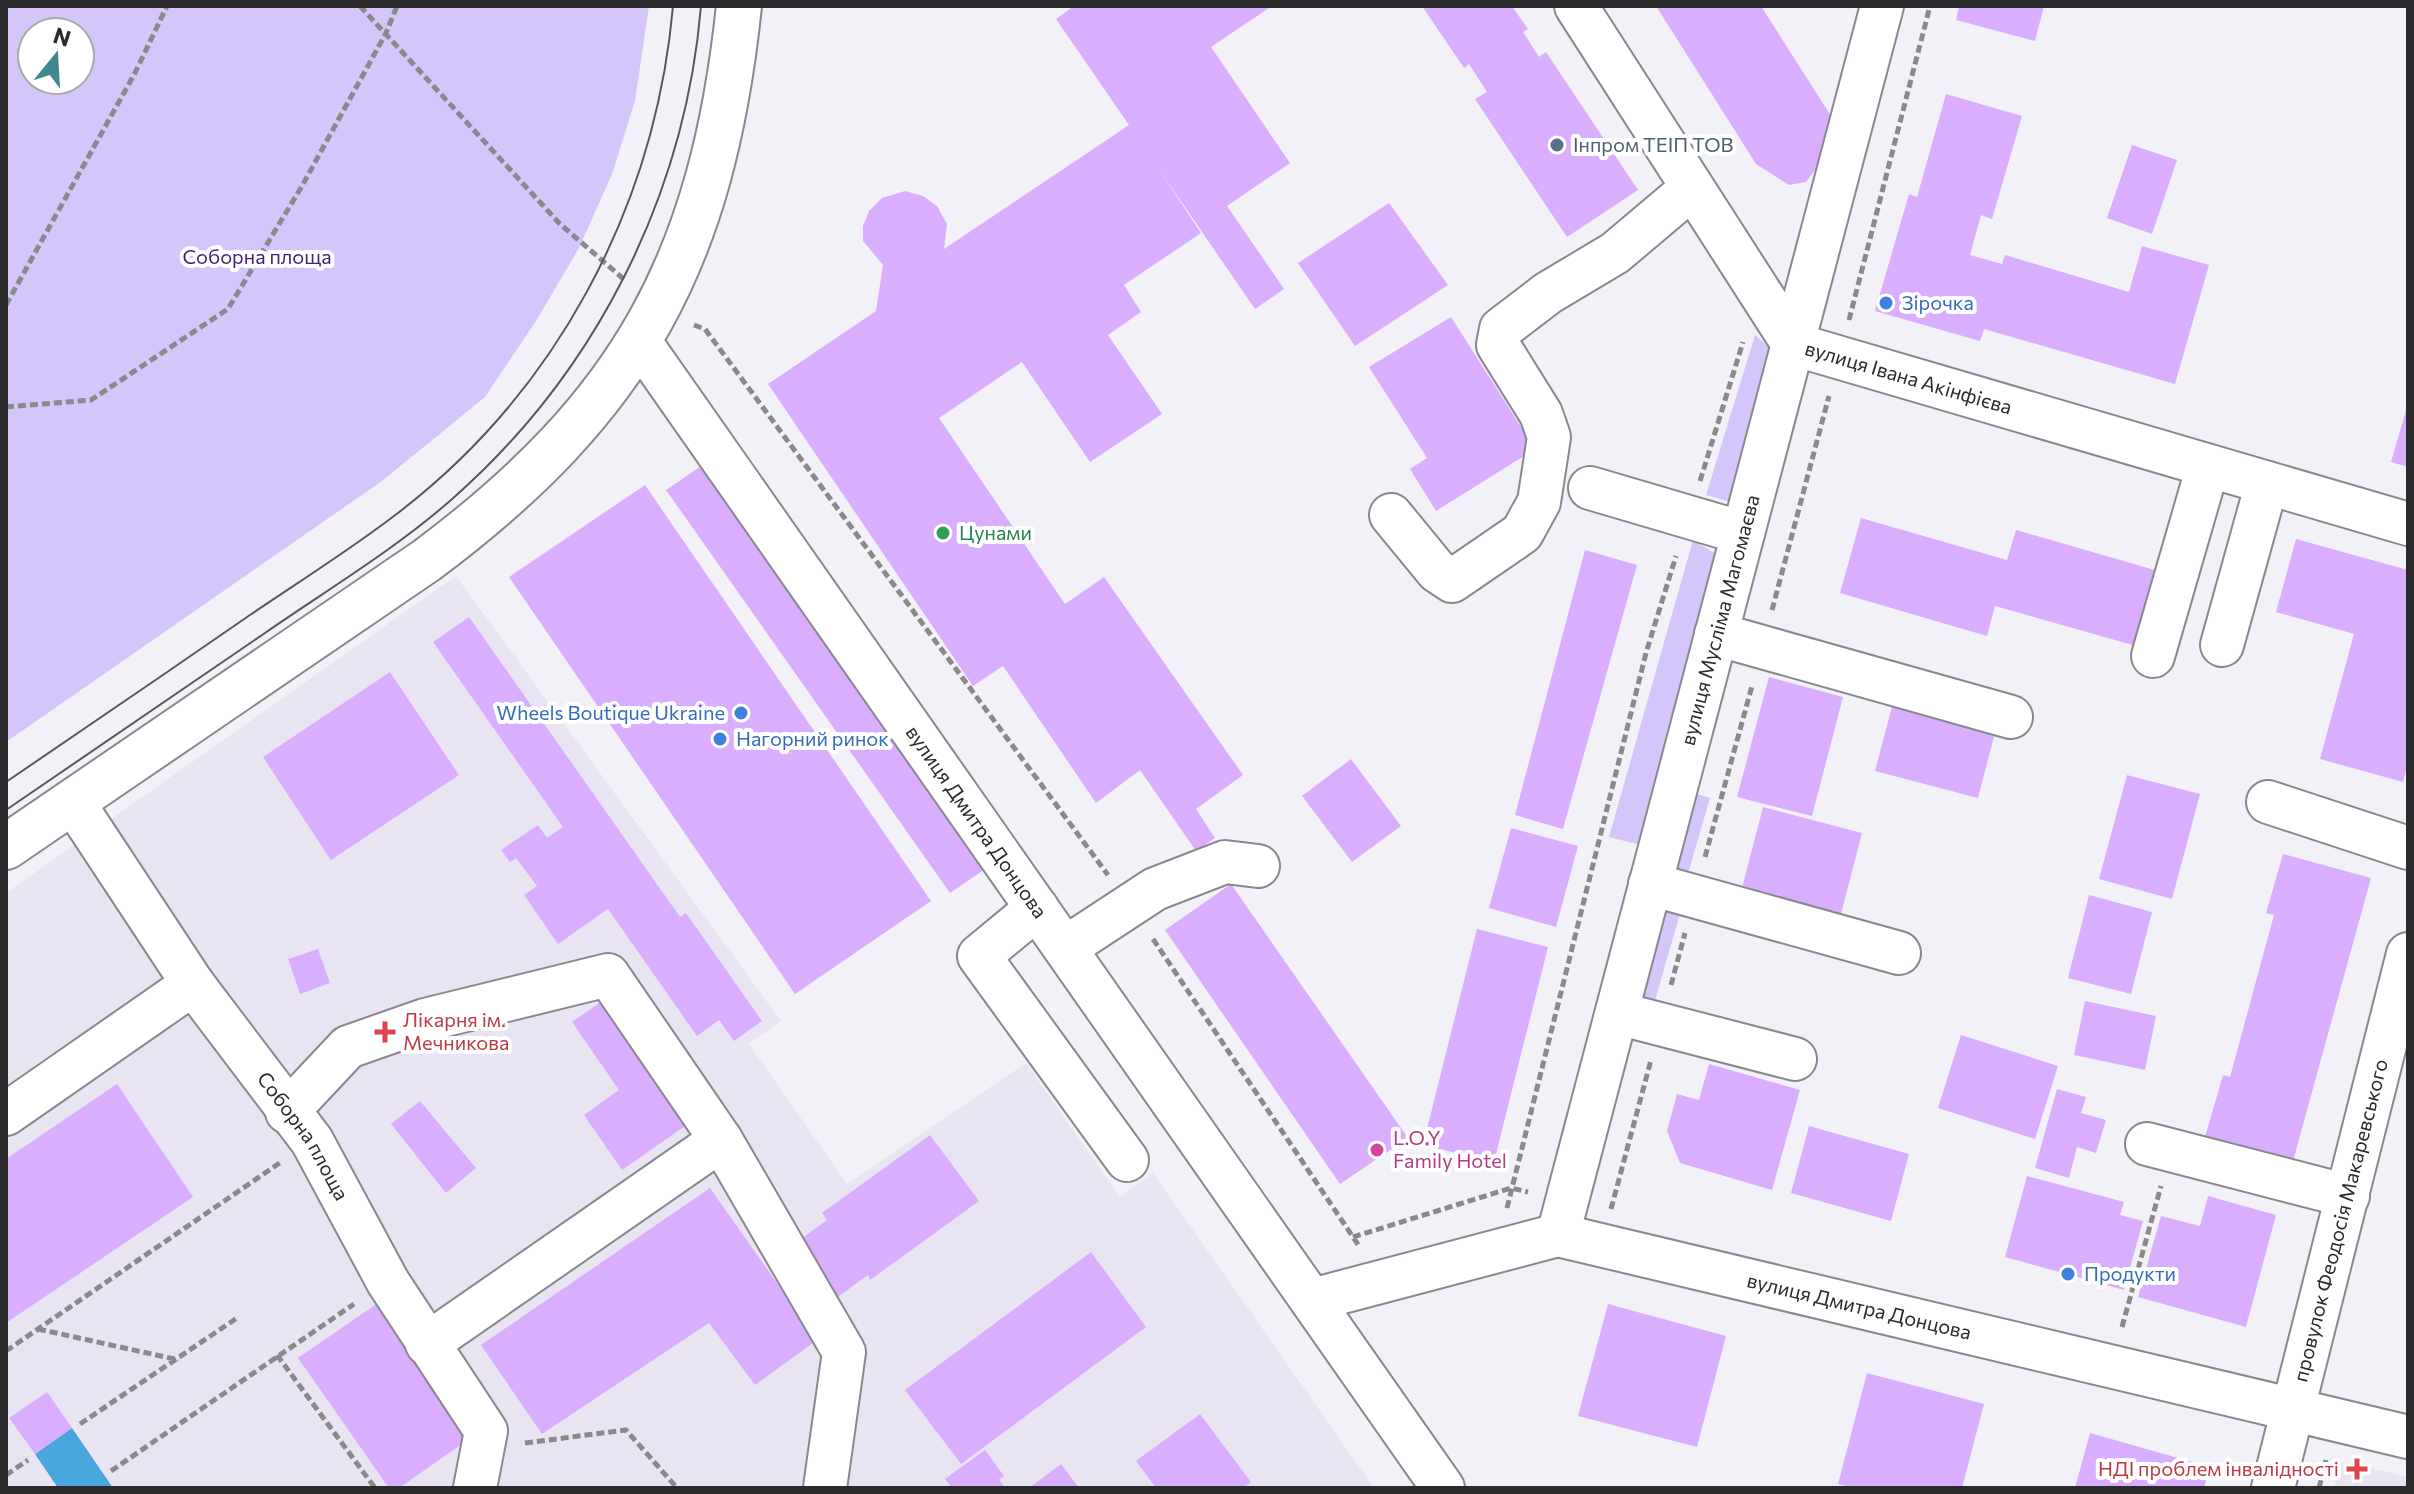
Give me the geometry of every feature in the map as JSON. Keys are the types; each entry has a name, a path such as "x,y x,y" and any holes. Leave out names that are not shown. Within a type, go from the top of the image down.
{"main road":[{"path":"6,847 484,518 576,429 649,326 711,173 723,121 739,6"}],"street":[{"name":"вулиця Івана Акінфієва","path":"1576,6 1793,344 2408,524"},
{"name":"вулиця Мусліма Магомаєва","path":"1558,1235 1882,6"},
{"path":"1391,515 1437,571 1452,581 1522,533 1539,502 1549,437 1541,414 1498,345 1501,329 1548,293 1615,253 1692,188"},
{"name":"вулиця Дмитра Донцова","path":"649,326 1037,908 1443,1488"},
{"path":"2153,656 2208,466"},
{"path":"2222,645 2267,483"},
{"path":"1590,488 1743,533"},
{"path":"1716,634 2011,717"},
{"name":"Соборна площа","path":"73,802 193,984 299,1127 388,1282 486,1431"},
{"path":"2268,802 2408,848"},
{"path":"1065,948 1155,889 1225,862 1258,866"},
{"path":"1650,884 1899,953"},
{"path":"1037,908 979,956 1127,1160"},
{"name":"провулок Феодосія Макаревського","path":"2273,1488 2348,1196 2401,1006 2408,954"},
{"path":"299,1127 348,1047 425,1020 608,975 721,1140 844,1352 825,1488"},
{"path":"6,1114 193,984"},
{"path":"1617,1013 1795,1059"},
{"path":"427,1344 721,1140"},
{"path":"2159,1147 2348,1196"},
{"name":"вулиця Дмитра Донцова","path":"1312,1300 1558,1235 2408,1437"},
{"path":"470,1484 486,1431"}],"path":[{"path":"6,305 135,73 167,6"},
{"path":"360,6 649,326 705,329 1130,905 1383,1281"},
{"path":"6,407 91,400 228,309 386,33 397,6"},
{"path":"1602,1245 1840,357 1930,6"},
{"path":"1495,1252 1646,653 1759,291"},
{"path":"6,1351 299,1127"},
{"path":"2111,1366 2159,1147"},
{"path":"1353,1237 1511,1188"},
{"path":"111,1471 388,1282"},
{"path":"80,1424 237,1318"},
{"path":"37,1329 179,1360"},
{"path":"277,1355 375,1488"},
{"path":"486,1431 513,1443 626,1430 677,1488"},
{"path":"6,1475 28,1460"}],"shaded area":[{"name":"Лікарня ім. Мечникова","path":"456,576 781,1021 749,1044 847,1184 1026,1063 1120,1197 1153,1173 1374,1488 6,1488 6,893"},
{"name":"НДІ проблем інвалідності","path":"2341,1461 2408,1477 2408,1488 2334,1488"}],"green space":[{"name":"Соборна площа","path":"6,6 649,6 635,101 612,174 579,248 536,321 485,397 382,481 6,742"},
{"path":"1755,335 1779,356 1734,503 1706,495"},
{"path":"1693,540 1721,557 1641,845 1609,837"},
{"path":"1687,791 1710,798 1685,884 1662,877"},
{"path":"1659,900 1682,907 1651,1014 1628,1007"}],"water":[{"path":"72,1428 113,1488 58,1488 35,1454"}],"building":[{"name":"Цунами","path":"1074,6 1272,6 1211,47 1290,163 1227,206 1284,289 1255,309 1158,168 1201,233 1124,285 1141,312 1108,335 1162,414 1090,462 1022,362 939,418 1065,604 1104,577 1243,775 1196,809 1215,838 1196,851 1140,770 1096,803 1003,666 973,686 768,384 876,311 883,265 863,241 863,226 869,211 882,198 905,191 923,196 937,206 947,224 944,249 1129,125 1056,19"},
{"name":"Інпром ТЕІП ТОВ","path":"1422,6 1512,6 1528,29 1523,32 1539,57 1546,52 1638,190 1567,237 1475,99 1487,92 1469,64 1464,68"},
{"path":"1656,6 1761,6 1831,116 1818,166 1806,182 1789,185 1756,164"},
{"path":"1959,6 2044,6 2035,41 1956,20"},
{"path":"1946,94 2022,116 1992,219 1981,215 1970,255 2002,264 2005,255 2129,292 2142,246 2209,265 2175,384 1984,329 1980,341 1875,311 1909,194 1917,197"},
{"path":"2132,145 2177,160 2152,234 2107,218"},
{"path":"1389,203 1448,285 1355,346 1298,263"},
{"path":"1451,317 1535,449 1436,511 1410,469 1427,458 1369,367"},
{"path":"2408,407 2408,467 2391,462"},
{"path":"707,462 991,865 950,893 666,490"},
{"name":"Нагорний ринок","path":"645,485 931,901 795,994 509,577"},
{"path":"1861,518 2007,560 2016,530 2165,573 2143,648 1995,606 1987,636 1840,593"},
{"path":"2296,539 2408,570 2408,763 2403,782 2320,759 2354,634 2276,612"},
{"path":"1585,550 1637,565 1563,829 1515,815"},
{"path":"469,617 680,917 686,913 762,1021 734,1041 719,1020 697,1036 608,909 558,944 524,895 537,886 516,858 510,862 501,850 538,825 547,838 563,827 433,642"},
{"path":"390,672 459,775 331,860 263,757"},
{"path":"1769,677 1843,697 1812,816 1737,797"},
{"path":"1893,703 1996,729 1978,798 1875,771"},
{"path":"1351,759 1401,826 1352,862 1302,796"},
{"path":"2127,775 2200,794 2172,899 2099,879"},
{"path":"1763,807 1862,833 1840,918 1741,892"},
{"path":"1511,828 1578,846 1556,927 1489,908"},
{"path":"2283,854 2371,878 2293,1161 2205,1137 2223,1075 2230,1077 2274,915 2266,913"},
{"path":"1231,884 1408,1138 1340,1184 1165,930"},
{"path":"2089,895 2152,912 2131,994 2068,978"},
{"path":"1477,929 1548,947 1494,1162 1423,1145"},
{"path":"318,949 330,983 300,994 288,959"},
{"path":"602,1001 688,1124 622,1170 584,1115 619,1090 572,1022"},
{"path":"2085,1001 2156,1016 2145,1070 2074,1055"},
{"path":"1961,1035 2058,1066 2035,1139 1938,1108"},
{"path":"1709,1064 1800,1090 1772,1190 1680,1163 1667,1131 1677,1094 1699,1100"},
{"path":"117,1084 193,1197 6,1323 6,1159"},
{"path":"2057,1089 2086,1097 2081,1113 2106,1120 2096,1153 2077,1147 2069,1178 2035,1168"},
{"path":"420,1101 476,1168 446,1193 391,1124"},
{"path":"1809,1126 1909,1154 1891,1221 1791,1193"},
{"path":"930,1135 979,1201 870,1280 868,1275 835,1299 794,1244 827,1220 822,1213"},
{"path":"2027,1176 2124,1202 2120,1215 2143,1221 2124,1290 2005,1257"},
{"path":"710,1188 817,1340 755,1385 709,1323 542,1434 481,1345"},
{"path":"2208,1196 2276,1215 2246,1327 2138,1297 2161,1216 2200,1226"},
{"path":"1091,1252 1146,1327 961,1464 905,1390"},
{"path":"378,1303 472,1437 399,1488 389,1488 298,1358"},
{"path":"1608,1304 1726,1336 1697,1447 1578,1416"},
{"path":"1867,1373 1984,1404 1962,1488 1853,1488 1838,1484"},
{"path":"47,1392 72,1428 35,1454 9,1418"},
{"path":"1200,1414 1251,1482 1243,1488 1156,1488 1136,1461"},
{"path":"2090,1433 2210,1467 2204,1488 2075,1488"},
{"path":"985,1450 1004,1476 999,1479 1005,1488 952,1488 945,1479"},
{"path":"1061,1464 1079,1488 1029,1488"}],"tram line":[{"path":"6,782 390,519 449,470 501,416 547,357 586,293 619,225 644,155 662,81 673,6"},
{"path":"6,810 383,553 429,518 502,450 549,396 589,338 624,277 653,213 675,146 692,77 701,6"}],"place":[{"name":"Інпром ТЕІП ТОВ","path":"1557,145"},
{"name":"Зірочка","path":"1886,303"},
{"name":"Цунами","path":"943,533"},
{"name":"Wheels Boutique Ukraine","path":"741,713"},
{"name":"Нагорний ринок","path":"720,739"},
{"name":"Лікарня ім. Мечникова","path":"385,1032"},
{"name":"L.O.Y Family Hotel","path":"1377,1150"},
{"name":"Продукти","path":"2068,1274"},
{"name":"НДІ проблем інвалідності","path":"2357,1469"}]}
